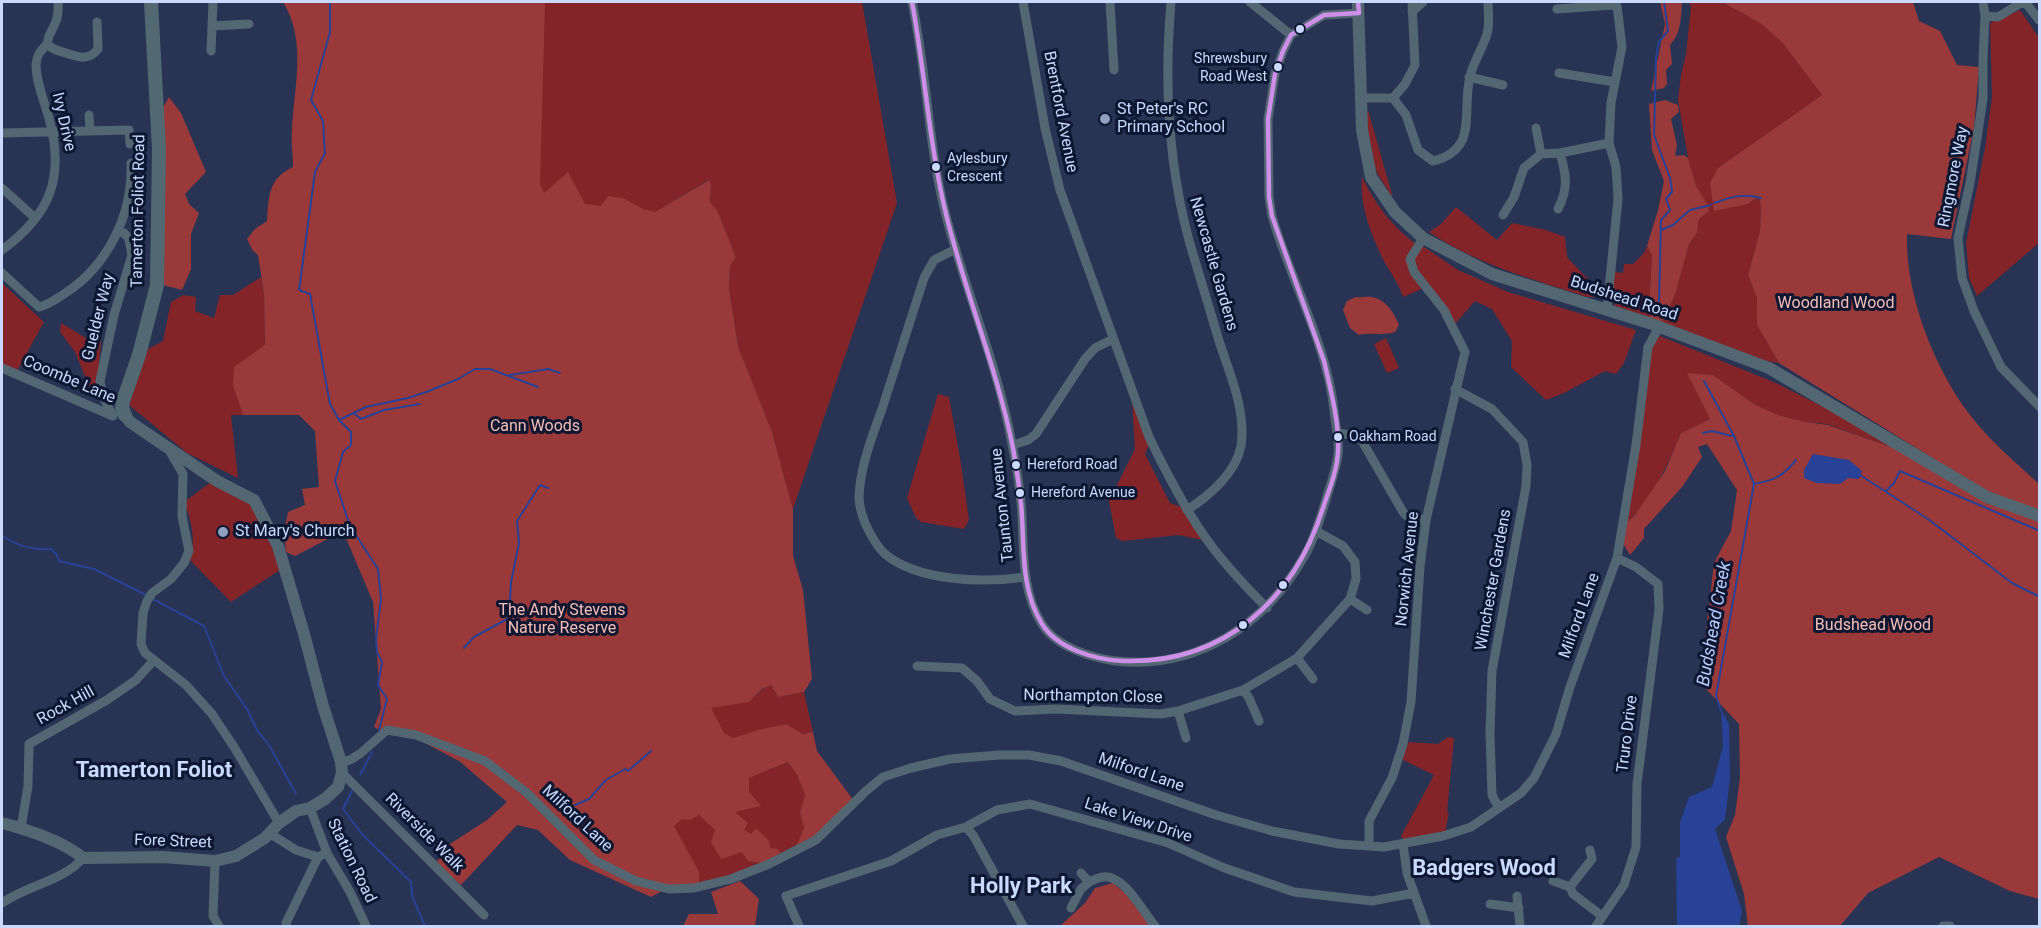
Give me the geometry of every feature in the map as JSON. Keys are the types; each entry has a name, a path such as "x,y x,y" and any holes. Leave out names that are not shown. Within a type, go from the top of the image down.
{"main road":[{"name":"Tamerton Foliot Road","path":"119,416 139,355 157,285 159,149 151,2"}],"street":[{"path":"58,2 58,20 47,44 53,50 79,58 93,56 98,49 97,22"},
{"path":"211,51 213,2"},
{"name":"Taunton Avenue","path":"912,2 918,30 936,164 946,214 987,347 1012,445 1021,502 1028,590 1042,625 1053,637 1083,655 1132,663 1157,662 1185,656 1234,633 1267,608 1283,589 1303,558 1316,531 1338,454 1339,433 1334,399 1318,345 1276,231 1269,197 1270,109 1275,74 1291,35"},
{"name":"Brentford Avenue","path":"1023,2 1051,157 1079,245 1149,437 1187,510 1204,536 1238,579 1267,608"},
{"path":"1110,2 1114,70"},
{"name":"Newcastle Gardens","path":"1171,2 1167,46 1167,100 1178,196 1234,386 1242,422 1240,448 1230,469 1213,492 1187,510"},
{"path":"1250,2 1291,35 1324,15 1359,8"},
{"path":"1362,98 1393,98 1405,84 1415,65 1412,2"},
{"path":"1412,12 1423,2"},
{"path":"1393,98 1406,115 1418,150 1433,161 1447,157 1458,147 1465,132 1469,77 1488,32 1488,2"},
{"name":"Ringmore Way","path":"1983,2 1985,16 1983,99 1970,183 1958,238 1962,278 1974,311 2001,367 2040,407"},
{"path":"1557,9 1614,3 1617,6 1622,47 1611,103 1609,143 1616,167 1618,199 1607,309"},
{"path":"1985,16 1998,16 2019,4 2026,3 2039,20"},
{"name":"Budshead Road","path":"1359,8 1362,130 1371,177 1395,212 1423,238 1492,274 1607,309 1769,368 1987,497 2040,516"},
{"path":"212,26 249,24"},
{"name":"Ivy Drive","path":"2,250 27,229 51,192 56,161 52,131 38,82 36,64 38,52 47,44"},
{"path":"1558,73 1615,82"},
{"path":"1469,77 1503,85"},
{"path":"1611,103 1622,106"},
{"path":"90,115 90,130"},
{"path":"1536,128 1541,154"},
{"path":"2,133 129,130 130,144"},
{"path":"1503,214 1514,196 1524,168 1541,154 1560,153 1609,143"},
{"path":"1558,209 1563,200 1567,178 1560,153"},
{"name":"Guelder Way","path":"2,273 39,307 53,301 89,275 104,257 118,230 125,211 131,163"},
{"path":"2,188 35,218"},
{"name":"Guelder Way","path":"118,230 129,239 132,255 114,315 100,381 103,397 119,416"},
{"name":"Norwich Avenue","path":"1369,846 1369,822 1392,778 1403,744 1412,702 1420,567 1426,520 1465,352 1444,310 1414,272 1410,259 1423,238"},
{"path":"956,249 934,260 924,278 866,455 859,498 863,517 870,535 879,547 901,565 926,573 967,579 1002,580 1026,577"},
{"name":"Milford Lane","path":"342,768 387,730 392,729 416,735 449,746 485,761 527,793 594,860 636,881 669,889 694,888 731,879 769,864 816,840 866,791 884,777 950,759 999,755 1029,755 1061,761 1216,815 1272,831 1339,844 1384,847 1443,836 1471,826 1521,793 1534,778 1556,734 1570,687 1617,558 1636,446 1648,347 1659,327"},
{"path":"1012,445 1028,440 1036,434 1085,359 1095,348 1113,339"},
{"name":"Coombe Lane","path":"2,368 119,416"},
{"name":"Winchester Gardens","path":"1455,389 1492,409 1522,442 1527,465 1526,486 1492,671 1490,734 1492,795 1499,808"},
{"path":"119,416 217,481 254,500 278,546 342,768"},
{"path":"1339,433 1356,436 1362,441 1408,517 1426,520"},
{"path":"166,446 183,474 182,516 189,551 184,563 171,579 149,597 143,613 141,644 145,653 186,685 216,720 279,823"},
{"path":"1316,531 1343,546 1355,562 1356,579 1350,599 1367,610"},
{"name":"Truro Drive","path":"1596,927 1624,885 1636,847 1637,784 1659,609 1658,584 1636,567 1617,558"},
{"name":"Northampton Close","path":"917,666 962,668 977,681 990,699 1015,711 1056,709 1161,714 1178,711 1243,690 1297,658 1350,599"},
{"path":"1297,658 1313,679"},
{"name":"Rock Hill","path":"21,828 28,786 29,744 107,700 136,680 154,660"},
{"path":"1243,690 1249,698 1258,722"},
{"name":"Northampton Close","path":"1178,711 1186,738"},
{"name":"Fore Street","path":"83,858 164,858 215,861 236,856 251,848 296,811 310,808 325,799 338,787 342,768"},
{"name":"Riverside Walk","path":"342,768 484,915"},
{"name":"Lake View Drive","path":"799,927 786,896 891,861 938,834 966,827 997,810 1030,804 1168,843 1222,867 1294,892 1372,901 1414,893"},
{"name":"Station Road","path":"310,808 322,855 350,892 366,927"},
{"path":"2,823 21,828 66,847 83,858 72,869 23,890 2,903"},
{"path":"966,827 973,835 1023,927"},
{"path":"269,833 296,850 322,855 286,923 287,927"},
{"path":"1403,844 1407,873 1426,927"},
{"path":"1570,887 1592,859 1590,850"},
{"path":"215,861 213,916 219,927"},
{"path":"1081,873 1089,882"},
{"path":"1071,908 1081,889 1089,882 1103,877 1114,878 1124,885 1155,927"},
{"path":"1553,881 1570,887 1573,894 1602,916"},
{"path":"1517,896 1520,927"},
{"path":"1490,904 1518,908"},
{"path":"1943,927 1950,927"}],"green space":[{"name":"Cann Woods","path":"283,2 545,2 540,184 544,193 568,172 585,204 601,206 608,196 623,198 643,209 655,212 709,180 710,202 717,210 736,257 730,266 729,289 738,346 772,432 793,509 793,556 803,590 812,679 804,692 778,697 771,685 762,689 749,702 711,708 724,733 733,738 786,724 803,734 813,732 817,751 854,801 815,839 795,849 804,828 800,813 805,795 797,775 788,762 749,778 749,792 761,806 735,812 748,823 744,830 751,834 756,828 769,841 770,848 778,849 781,854 763,863 748,861 742,852 721,859 711,842 715,830 699,815 690,820 682,819 674,826 699,872 699,884 668,888 651,897 570,860 538,830 517,825 461,885 436,863 450,844 487,820 507,802 459,761 406,733 388,735 374,727 381,709 373,602 343,531 295,556 286,552 284,534 288,512 305,505 302,489 319,487 315,431 299,415 243,415 233,386 234,367 265,345 264,294 258,255 253,251 247,239 255,229 267,221 271,189 274,183 293,167 292,134 297,48 295,32"},
{"name":"The Andy Stevens Nature Reserve","path":"330,2 862,2 897,203 793,509 772,432 738,346 729,289 730,266 736,257 717,210 710,202 711,185 708,180 655,212 749,702 771,685 778,697 804,692 813,732 803,734 786,724 746,734 764,772 788,762 797,775 805,795 800,813 804,828 799,841 802,848 742,874 699,884 315,172"},
{"path":"1660,2 1682,2 1681,19 1674,41 1670,45 1672,64 1666,70 1667,84 1664,88 1651,91 1665,24"},
{"path":"1689,2 1722,2 1760,23 1782,42 1822,95 1718,168 1714,210 1748,204 1759,196 1760,231 1748,275 1757,298 1757,325 1779,363 1756,359 1662,322 1675,295 1689,244 1697,233 1699,219 1708,212 1696,186 1688,158 1678,100 1686,54 1691,7"},
{"name":"Woodland Wood","path":"1722,2 1913,2 1919,21 1940,31 1957,65 1979,67 1974,128 1951,239 1907,234 1911,281 1924,329 1945,375 1978,425 2039,484 2039,512 1986,491 1779,363 1757,325 1757,298 1748,275 1760,231 1759,196 1748,204 1714,211 1710,183 1718,168 1822,95 1782,42 1760,23"},
{"path":"2020,10 2039,38 2039,243 1977,296 1969,278 1966,243 1985,148 1992,97 1990,23"},
{"path":"169,97 181,113 206,172 185,194 189,204 199,213 191,234 191,269 182,290 159,284 160,113"},
{"path":"1665,100 1678,105 1679,112 1671,119 1677,145 1675,156 1684,155 1688,158 1696,186 1709,207 1708,212 1699,219 1697,233 1689,244 1675,295 1662,322 1651,318 1649,309 1652,256 1647,246 1664,181 1652,150 1649,104"},
{"path":"1368,110 1393,198 1377,173 1365,114"},
{"path":"1362,177 1385,214 1416,244 1408,258 1424,288 1403,297 1371,232 1362,199"},
{"path":"1456,207 1497,240 1512,223 1546,230 1565,237 1567,257 1599,291 1595,297 1588,297 1526,277 1467,254 1429,232 1441,224"},
{"path":"1421,245 1458,270 1508,292 1636,330 1624,363 1616,374 1605,371 1546,400 1511,367 1512,341 1492,309 1475,301 1455,324 1416,270 1413,259"},
{"path":"1647,246 1652,256 1649,309 1651,318 1615,306 1611,297 1614,272 1623,273 1624,264 1633,264 1644,253"},
{"path":"261,277 264,293 265,346 233,386 243,415 231,415 238,478 187,453 129,405 148,349 163,341 171,302 183,295 196,297 195,311 214,318 220,295 233,295"},
{"path":"2,283 44,322 17,371 2,364"},
{"path":"1356,297 1376,298 1385,304 1392,311 1399,325 1395,332 1359,335 1350,328 1343,310 1347,301"},
{"path":"61,323 86,338 101,342 97,385 89,386 75,352 60,332"},
{"path":"1660,336 1776,383 1867,429 1899,450 1827,424 1805,422 1778,415 1754,404 1713,375 1688,374 1710,419 1681,433 1651,494 1624,525 1644,388 1653,343"},
{"path":"1386,338 1399,368 1387,373 1374,344"},
{"name":"Budshead Wood","path":"1687,373 1713,375 1754,404 1778,415 1828,425 1908,453 2039,519 2039,899 2010,891 1939,857 1868,893 1840,926 1748,926 1744,894 1726,837 1735,815 1740,777 1739,724 1706,689 1704,648 1714,563 1731,531 1737,490 1707,444 1698,447 1702,457 1682,487 1644,529 1644,538 1630,555 1621,540 1624,525 1635,515 1665,471 1681,433 1710,419"},
{"path":"938,394 949,397 969,520 964,529 921,522 916,518 907,498"},
{"path":"1132,401 1149,445 1145,454 1170,503 1181,507 1203,540 1178,535 1123,541 1116,538 1109,501 1135,449"},
{"path":"211,482 245,499 257,512 267,532 280,570 231,602 189,559 193,537 184,502"},
{"path":"1448,737 1454,738 1447,812 1449,812 1445,833 1405,842 1401,836 1434,775 1401,759 1409,742 1438,744"},
{"path":"740,881 759,899 755,926 683,926 689,914 718,914 711,892"},
{"path":"1113,883 1126,894 1150,926 1060,926 1085,903 1095,888"}],"water":[{"path":"1813,454 1849,460 1862,471 1859,479 1848,478 1840,484 1817,483 1804,478 1804,470"},
{"path":"1721,710 1729,724 1730,779 1725,819 1715,829 1742,911 1739,926 1677,926 1676,858 1680,857 1680,822 1689,797 1712,787 1723,746"}],"waterway":[{"path":"330,2 330,32 311,100 323,121 325,153 315,172 299,290 310,294 330,404 339,420 351,432 351,445 343,452 335,481 350,526 378,569 381,599 376,639 377,652 382,662 378,685 387,699 379,730"},
{"name":"Budshead Creek","path":"1659,301 1661,220 1670,210 1666,199 1672,192 1670,178 1654,135 1656,58 1659,42 1668,31 1664,2"},
{"path":"1714,203 1737,196 1761,198"},
{"path":"1661,230 1673,225 1690,210 1711,205"},
{"path":"339,420 366,407 429,391 475,369 490,369 538,387"},
{"path":"510,375 548,369 560,373"},
{"name":"Budshead Creek","path":"1704,381 1734,436 1754,484 1716,696 1721,711"},
{"path":"354,413 361,419 384,410 420,404"},
{"path":"1703,433 1712,431 1732,436"},
{"path":"1754,484 1778,477 1796,460"},
{"path":"1886,491 1894,483 1900,471 2040,531"},
{"path":"1860,475 1928,519 2012,583 2040,597"},
{"path":"464,648 474,637 509,618 511,582 519,543 517,521 540,485 548,488"},
{"path":"2,536 25,547 51,549 59,561 94,569 146,595"},
{"path":"151,598 204,626 224,676 247,709 257,730 269,745 296,794"},
{"path":"575,805 589,799 606,780 625,769 628,771 651,751"},
{"path":"360,775 372,752"},
{"path":"353,789 343,809 362,834 411,882 412,896 425,926"}],"transit line":[{"path":"912,2 940,188 1013,448 1021,500 1025,572 1035,612 1049,633 1067,646 1078,652 1124,661 1160,659 1193,651 1223,638 1250,620 1274,598 1294,571 1310,541 1323,508 1337,459 1336,418 1324,361 1272,216 1269,197 1268,119 1275,74 1291,35 1324,15 1359,13 1358,2"}],"place":[{"name":"Shrewsbury Road West","path":"1278,67"},
{"name":"St Peter's RC Primary School","path":"1105,119"},
{"name":"Aylesbury Crescent","path":"936,167"},
{"name":"Oakham Road","path":"1338,437"},
{"name":"Hereford Road","path":"1016,465"},
{"name":"Hereford Avenue","path":"1020,493"},
{"name":"St Mary's Church","path":"223,532"}],"district":[{"name":"Tamerton Foliot","path":"154,771"},
{"name":"Badgers Wood","path":"1484,869"},
{"name":"Holly Park","path":"1021,887"}]}
